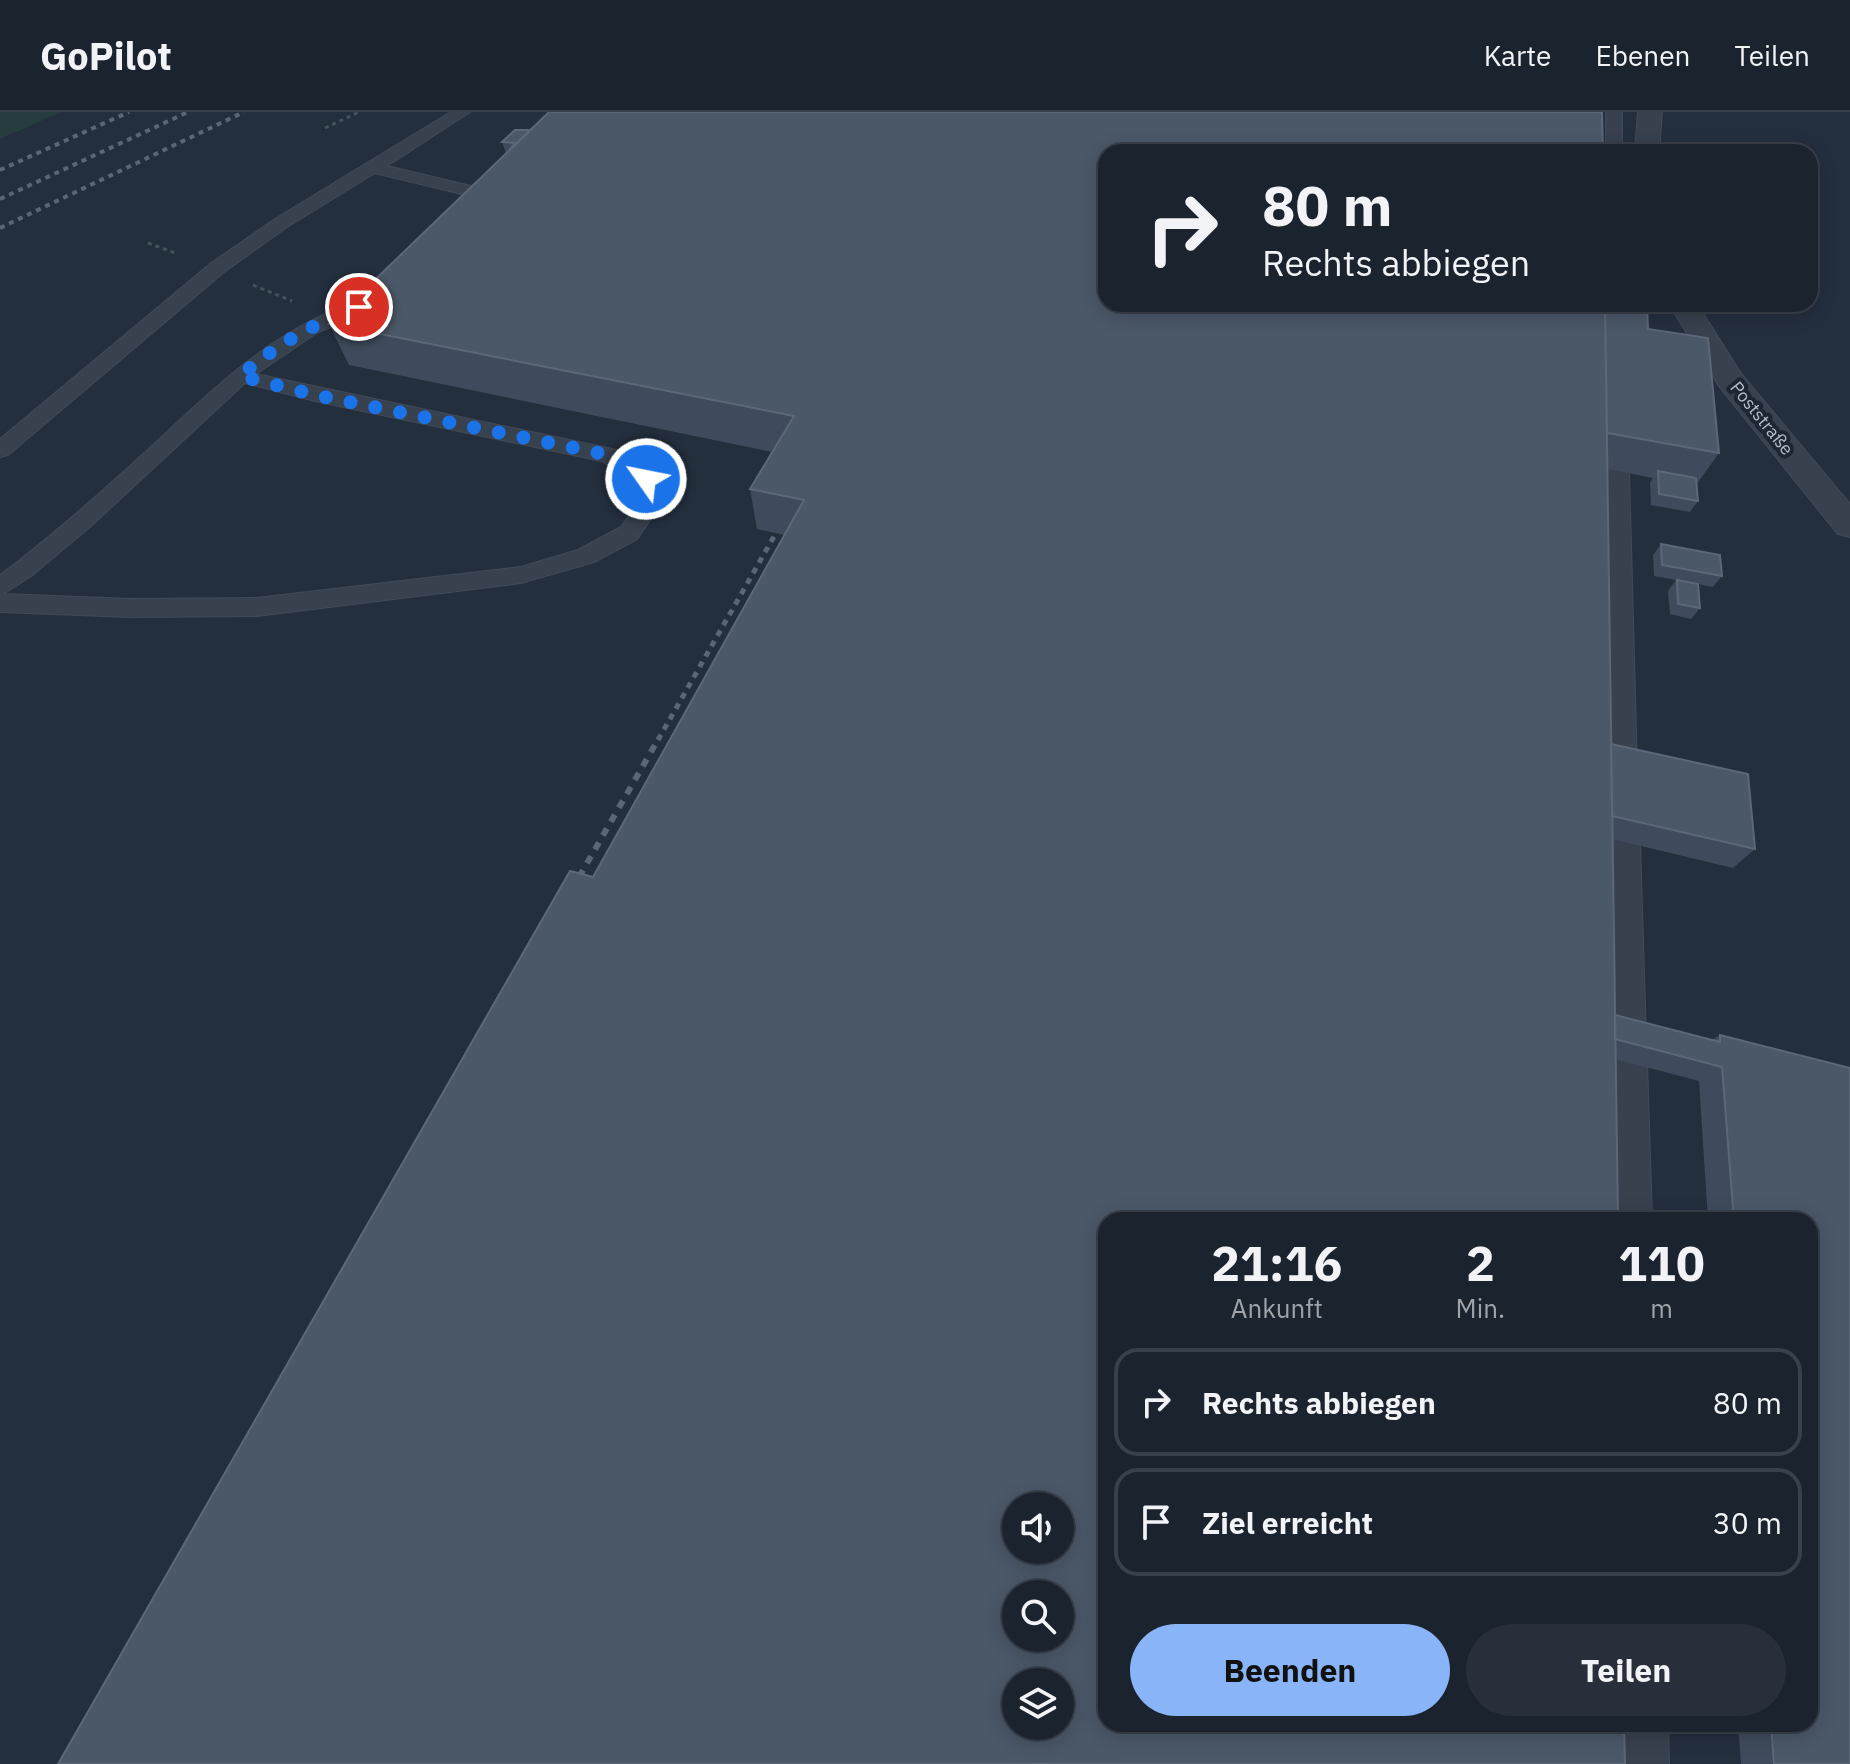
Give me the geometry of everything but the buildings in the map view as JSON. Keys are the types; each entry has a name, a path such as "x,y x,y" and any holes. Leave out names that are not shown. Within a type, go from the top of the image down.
{"street":[{"path":"1648,144 1650,112"},
{"name":"Poststraße","path":"1688,312 1730,380 1850,526"}],"lane":[{"path":"0,450 217,268 281,223 462,112"},
{"path":"1614,112 1614,144"},
{"path":"371,167 509,201"},
{"path":"0,587 82,524 275,347 306,328 393,297"},
{"path":"0,603 131,608 257,607 521,575 586,556 629,533 651,503 646,479 609,455 315,395 240,376"},
{"path":"1618,471 1623,770"},
{"path":"1626,842 1635,1212"},
{"path":"1646,1732 1647,1764"}],"path":[{"path":"325,128 359,112"}],"green space":[{"path":"0,112 61,112 0,139"}],"railway":[{"path":"0,170 129,112"},
{"path":"0,199 188,112"},
{"path":"0,228 244,112"},
{"path":"658,740 776,533"},
{"path":"571,891 659,738"}],"route":[{"path":"359,307 306,328 275,347 240,376 315,395 609,455 646,479"}]}
